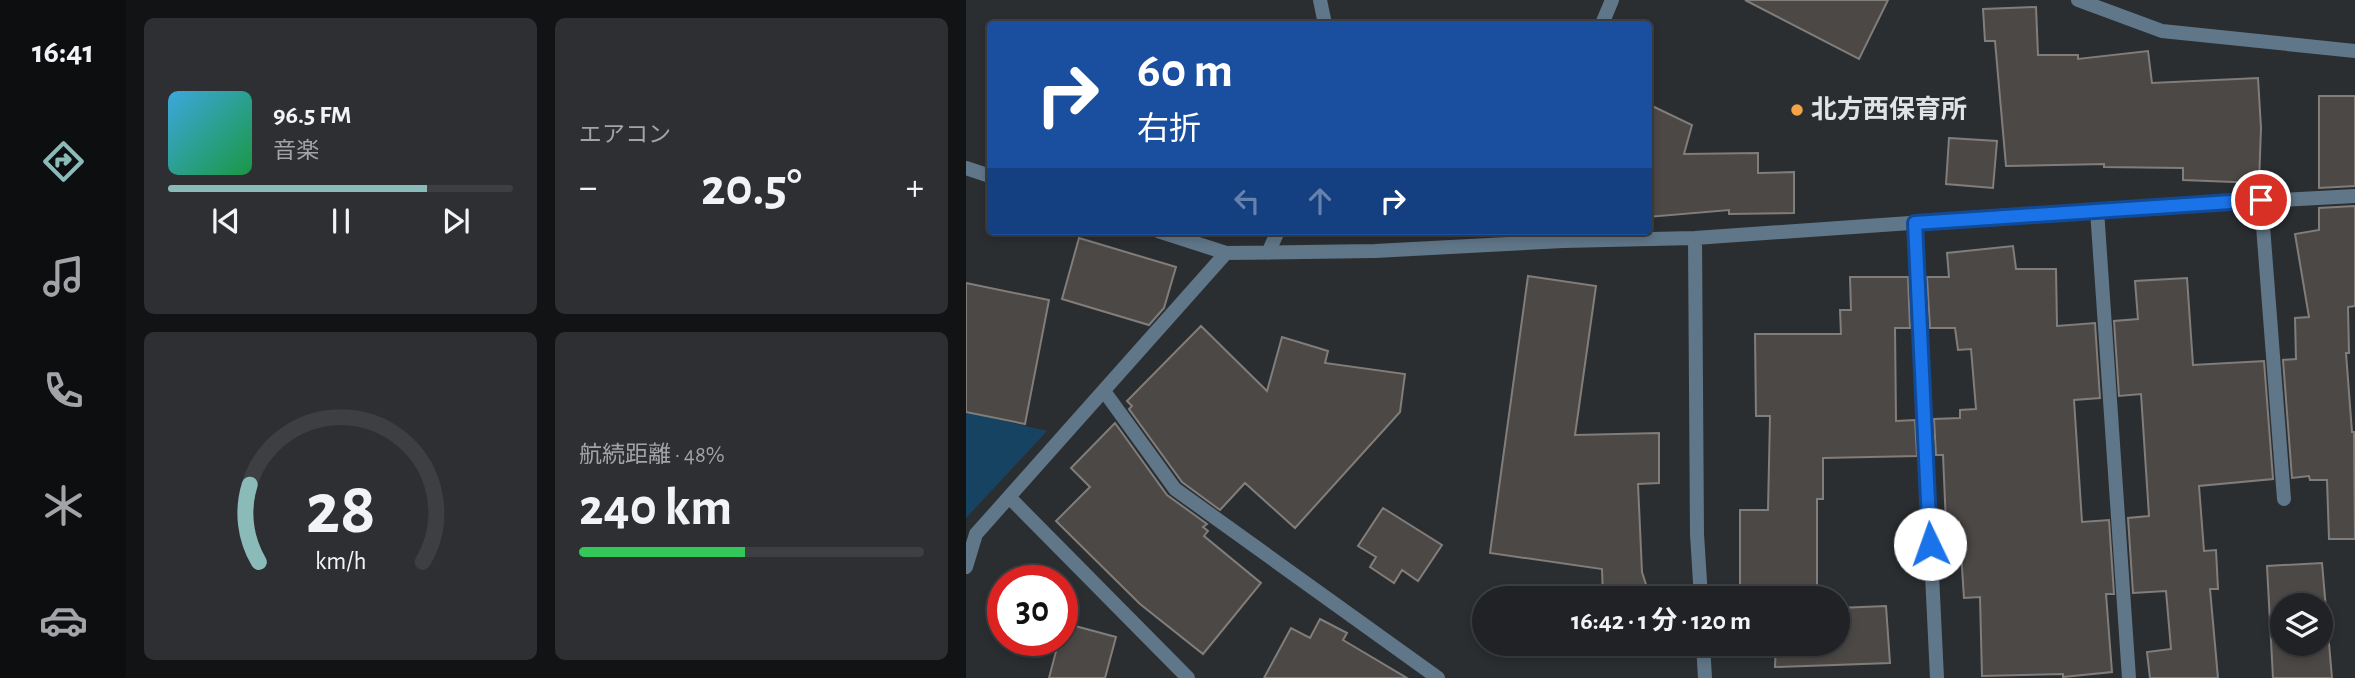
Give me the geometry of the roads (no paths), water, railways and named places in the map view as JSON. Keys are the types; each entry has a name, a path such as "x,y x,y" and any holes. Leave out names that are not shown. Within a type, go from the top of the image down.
{"street":[{"path":"1320,0 1324,21"},
{"path":"1603,21 1612,0"},
{"path":"2078,0 2162,31 2355,51"},
{"path":"966,168 987,175"},
{"path":"1170,235 1226,253 1375,251 1563,236 1695,238 2097,210 2355,196"},
{"path":"2261,200 2284,499"},
{"path":"2097,210 2129,678"},
{"path":"1915,223 1937,678"},
{"path":"1268,253 1276,235"},
{"path":"1695,238 1700,586"},
{"path":"966,567 976,534 1226,253"},
{"path":"1104,391 1175,489 1438,678"},
{"path":"1009,497 1188,678"},
{"path":"1703,656 1704,678"}],"place":[{"name":"北方西保育所","path":"1797,110"}]}
